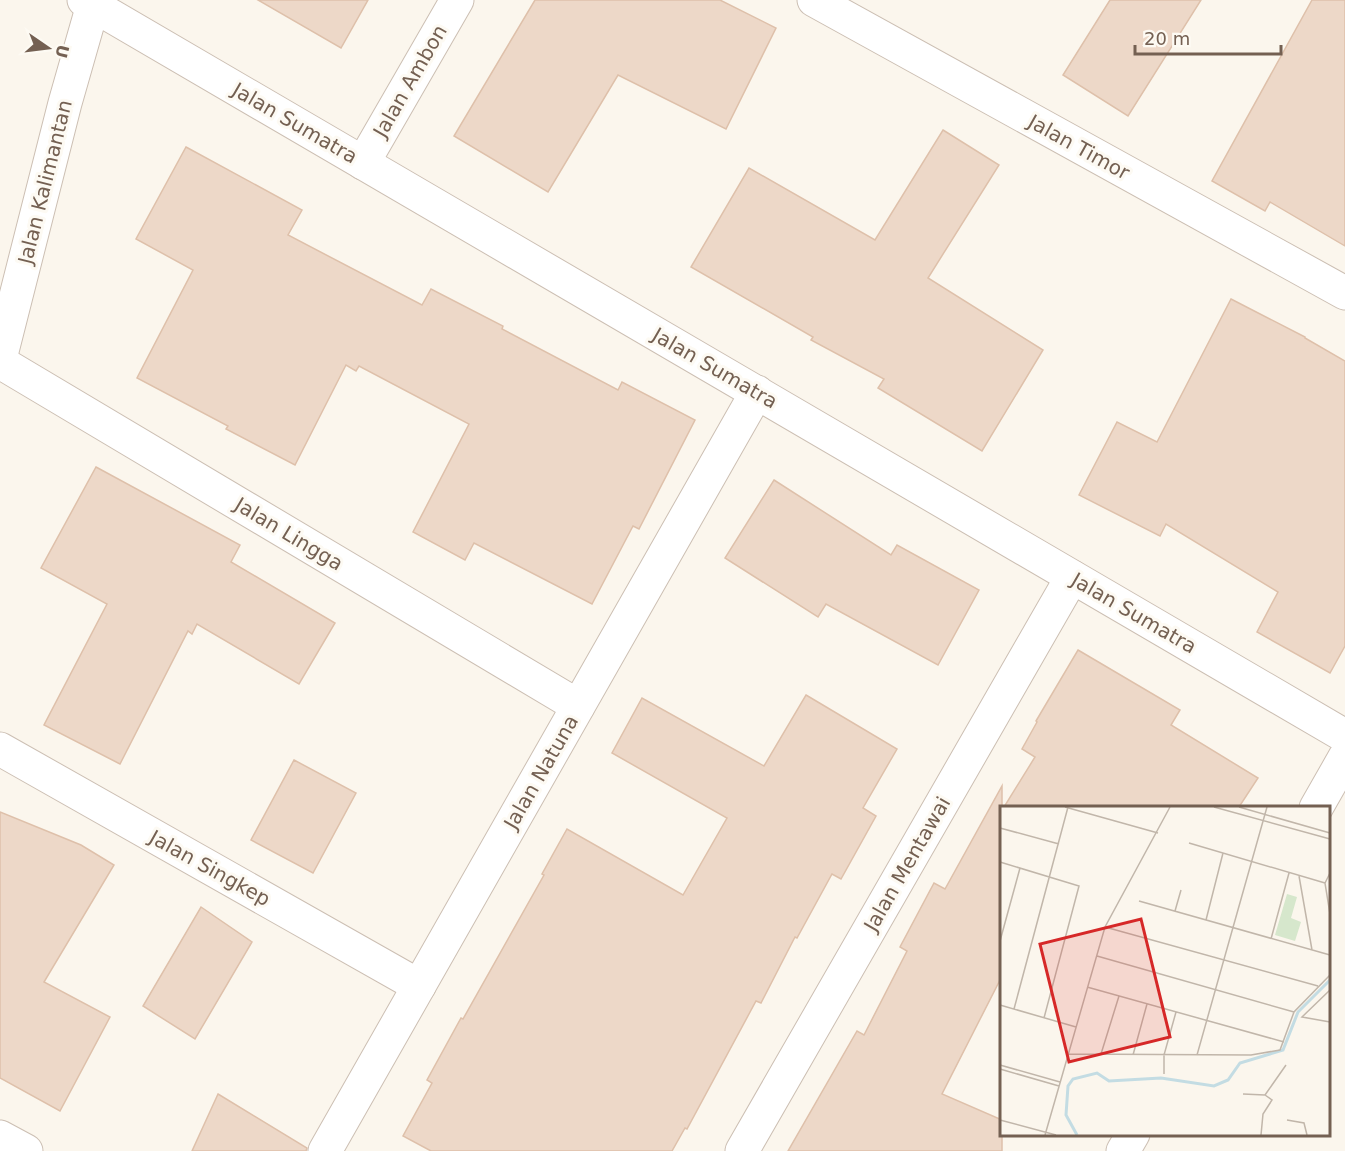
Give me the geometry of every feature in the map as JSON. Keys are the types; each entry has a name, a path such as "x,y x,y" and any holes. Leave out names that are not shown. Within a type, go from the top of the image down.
{"street":[{"name":"Jalan Ambon","path":"363,163 457,0"},
{"name":"Jalan Timor","path":"814,0 1345,293"},
{"name":"Jalan Sumatra","path":"88,2 1345,736"},
{"name":"Jalan Kalimantan","path":"0,361 88,2"},
{"name":"Jalan Lingga","path":"0,361 578,706"},
{"name":"Jalan Natuna","path":"325,1151 757,393"},
{"name":"Jalan Mentawai","path":"742,1151 1072,577"},
{"name":"Jalan Singkep","path":"0,749 419,986"},
{"path":"1318,806 1345,757"},
{"path":"1123,1151 1131,1136"},
{"path":"0,1137 26,1151"}],"building":[{"path":"258,0 368,0 341,48"},
{"path":"535,0 720,0 776,28 726,129 618,75 548,192 454,136"},
{"path":"1110,0 1201,0 1128,116 1063,75"},
{"path":"1312,0 1345,0 1345,246 1270,202 1265,211 1212,181"},
{"path":"943,130 999,165 928,278 1043,350 982,451 878,388 884,379 811,340 813,337 691,267 749,168 875,240"},
{"path":"186,147 302,210 288,235 422,305 431,289 618,390 622,382 695,420 639,529 633,526 592,604 474,543 465,560 413,532 469,424 359,366 356,371 346,365 295,465 226,429 228,426 137,378 193,270 136,239"},
{"path":"1231,299 1305,337 1345,361 1345,646 1330,673 1257,632 1278,592 1166,524 1160,536 1079,495 1117,422 1157,442"},
{"path":"96,467 240,545 231,562 335,623 299,684 197,624 192,634 188,631 120,764 44,725 107,604 41,568"},
{"path":"774,480 891,555 897,545 979,590 938,665 826,604 818,617 725,558"},
{"path":"1078,650 1180,710 1171,725 1258,778 1240,806 1005,806 1035,757 1022,749"},
{"path":"806,695 897,749 863,808 876,816 841,879 832,874 797,938 795,937 761,1003 756,1001 687,1129 685,1128 672,1151 431,1151 403,1136 432,1083 427,1080 544,875 542,874 567,829 683,895 727,818 612,753 642,698 764,766"},
{"path":"294,760 356,793 313,873 251,840"},
{"path":"1002,786 1000,980 942,1094 1000,1119 1002,1151 788,1151 857,1031 864,1035 907,951 900,947 934,883 945,889"},
{"path":"0,812 81,845 114,865 44,982 110,1017 60,1111 0,1078"},
{"path":"201,907 252,942 195,1039 143,1006"},
{"path":"218,1094 307,1148 306,1151 192,1151"}]}
